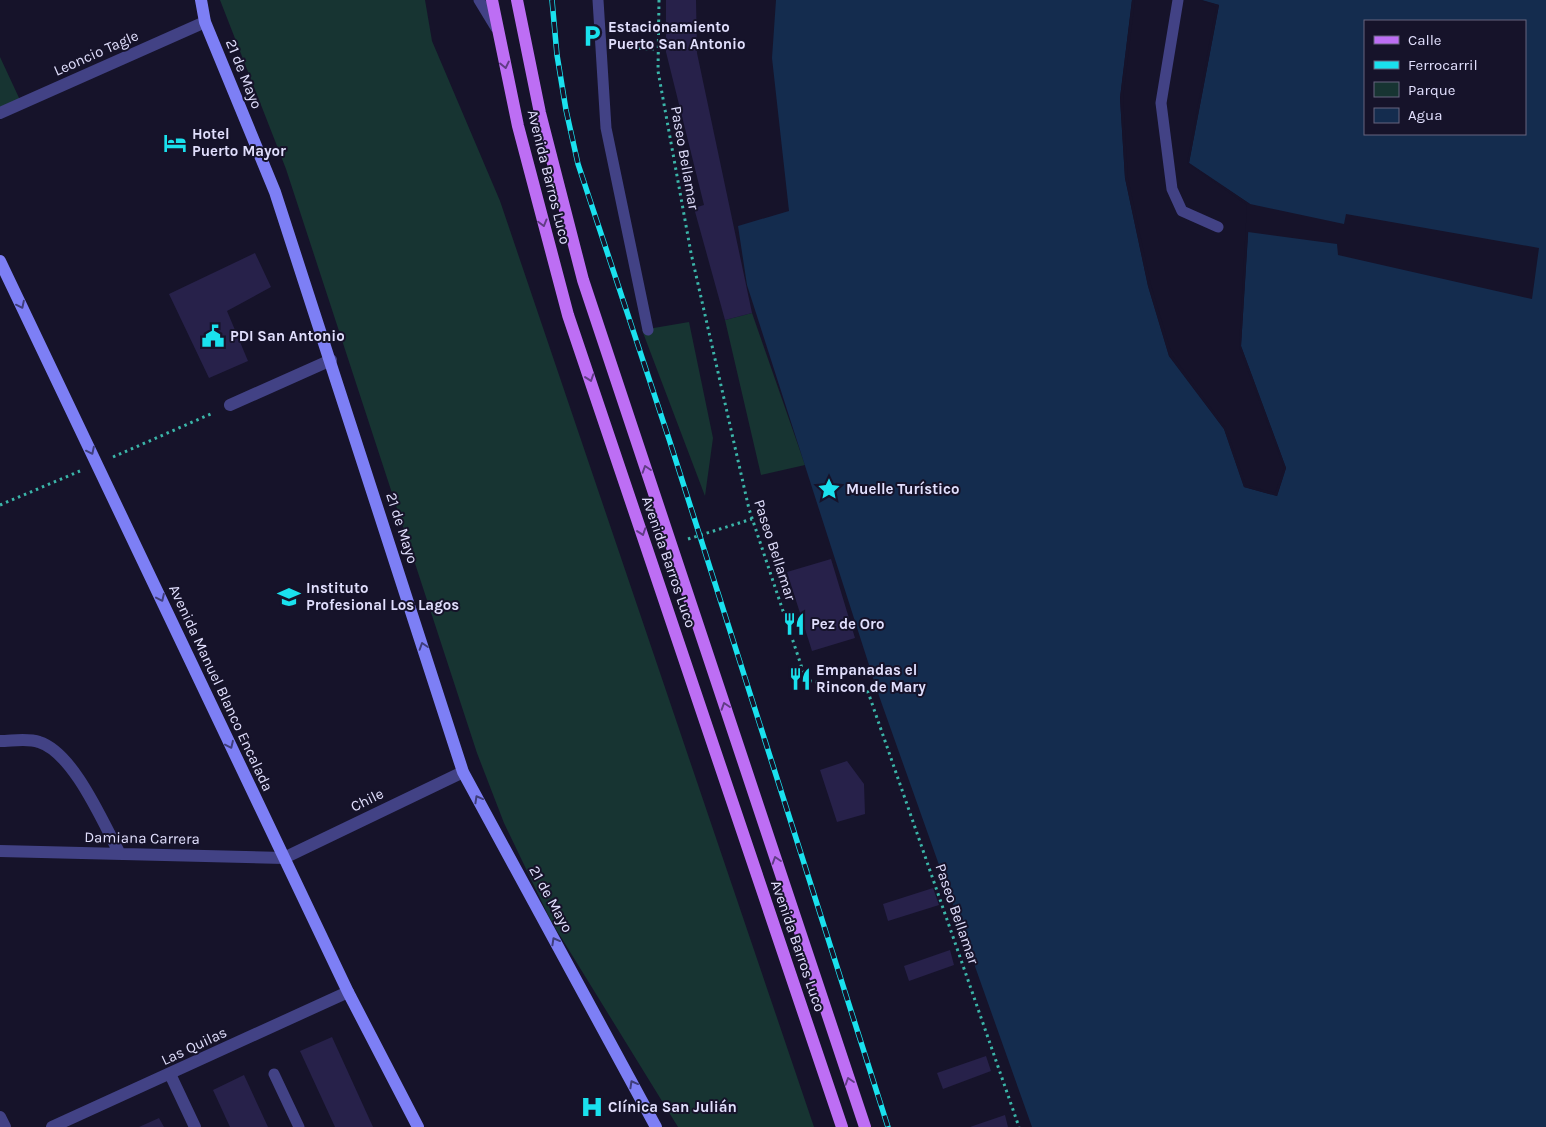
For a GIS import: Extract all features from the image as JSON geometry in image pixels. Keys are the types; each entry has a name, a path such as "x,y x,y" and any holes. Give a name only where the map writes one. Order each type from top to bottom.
{"main road":[{"name":"Avenida Barros Luco","path":"492,0 518,126 568,315 842,1127"},
{"name":"Avenida Barros Luco","path":"517,0 540,113 583,280 865,1127"}],"street":[{"name":"21 de Mayo","path":"200,0 205,22 275,192 463,772 656,1127"},
{"name":"Leoncio Tagle","path":"0,113 205,22"},
{"name":"Avenida Manuel Blanco Encalada","path":"0,261 348,992 418,1127"},
{"path":"230,405 331,360"},
{"path":"0,741 38,741 55,750 83,787 120,854"},
{"name":"Chile","path":"284,858 463,772"},
{"name":"Damiana Carrera","path":"0,851 284,858"},
{"name":"Las Quilas","path":"52,1127 348,992"},
{"path":"170,1074 195,1127"},
{"path":"0,1118 5,1127"}],"lane":[{"path":"479,0 498,31"},
{"path":"598,0 606,128 648,330"},
{"path":"1178,0 1160,103 1172,188 1182,211 1218,227"},
{"path":"274,1074 299,1127"}],"path":[{"name":"Paseo Bellamar","path":"659,0 658,71 691,253 752,519 806,680 868,692 1019,1127"},
{"path":"600,48 658,49"},
{"path":"671,545 699,534 752,519"}],"green space":[{"path":"220,0 425,0 432,41 500,201 814,1127 678,1127 551,921 504,823 477,753 286,169"},
{"path":"0,57 20,100 0,108"},
{"path":"752,313 805,465 761,475 725,320"},
{"path":"689,322 713,438 705,496 642,330"}],"water":[{"path":"776,0 1132,0 1120,98 1125,178 1148,286 1169,356 1224,429 1244,487 1277,496 1286,468 1241,346 1250,204 1189,163 1219,5 1202,0 1546,0 1546,1127 1032,1127 878,693 747,285 738,226 789,211 772,58"}],"pier":[{"path":"1132,0 1135,0 1123,98 1128,178 1151,285 1172,355 1226,428 1246,485 1275,493 1284,468 1239,347 1247,205 1187,163 1216,7 1200,0 1219,5 1189,163 1250,204 1344,224 1346,214 1539,248 1532,299 1338,255 1337,244 1248,232 1241,346 1286,468 1277,496 1244,487 1224,429 1169,356 1148,286 1125,178 1120,98"}],"building":[{"path":"666,0 696,0 697,53 752,313 725,320 694,208 704,205 666,52"},
{"name":"PDI San Antonio","path":"255,253 271,287 227,311 248,361 209,378 169,294"},
{"path":"831,559 855,638 812,651 787,572"},
{"path":"847,761 864,784 865,814 837,822 820,770"},
{"path":"933,888 939,905 888,921 883,904"},
{"path":"950,950 954,965 909,981 904,966"},
{"path":"332,1037 373,1127 335,1127 300,1051"},
{"path":"986,1056 991,1071 943,1089 937,1073"},
{"path":"244,1075 268,1127 230,1127 213,1090"},
{"path":"1005,1115 1008,1127 970,1127"},
{"path":"159,1118 164,1127 139,1127"}],"railway":[{"path":"552,0 557,55 566,110 578,164 669,439 888,1127"}],"place":[{"name":"Estacionamiento Puerto San Antonio","path":"592,36"},
{"name":"Hotel Puerto Mayor","path":"175,143"},
{"name":"PDI San Antonio","path":"213,336"},
{"name":"Muelle Turístico","path":"829,489"},
{"name":"Instituto Profesional Los Lagos","path":"289,597"},
{"name":"Pez de Oro","path":"794,624"},
{"name":"Empanadas el Rincon de Mary","path":"800,679"},
{"name":"Clínica San Julián","path":"592,1107"}]}
